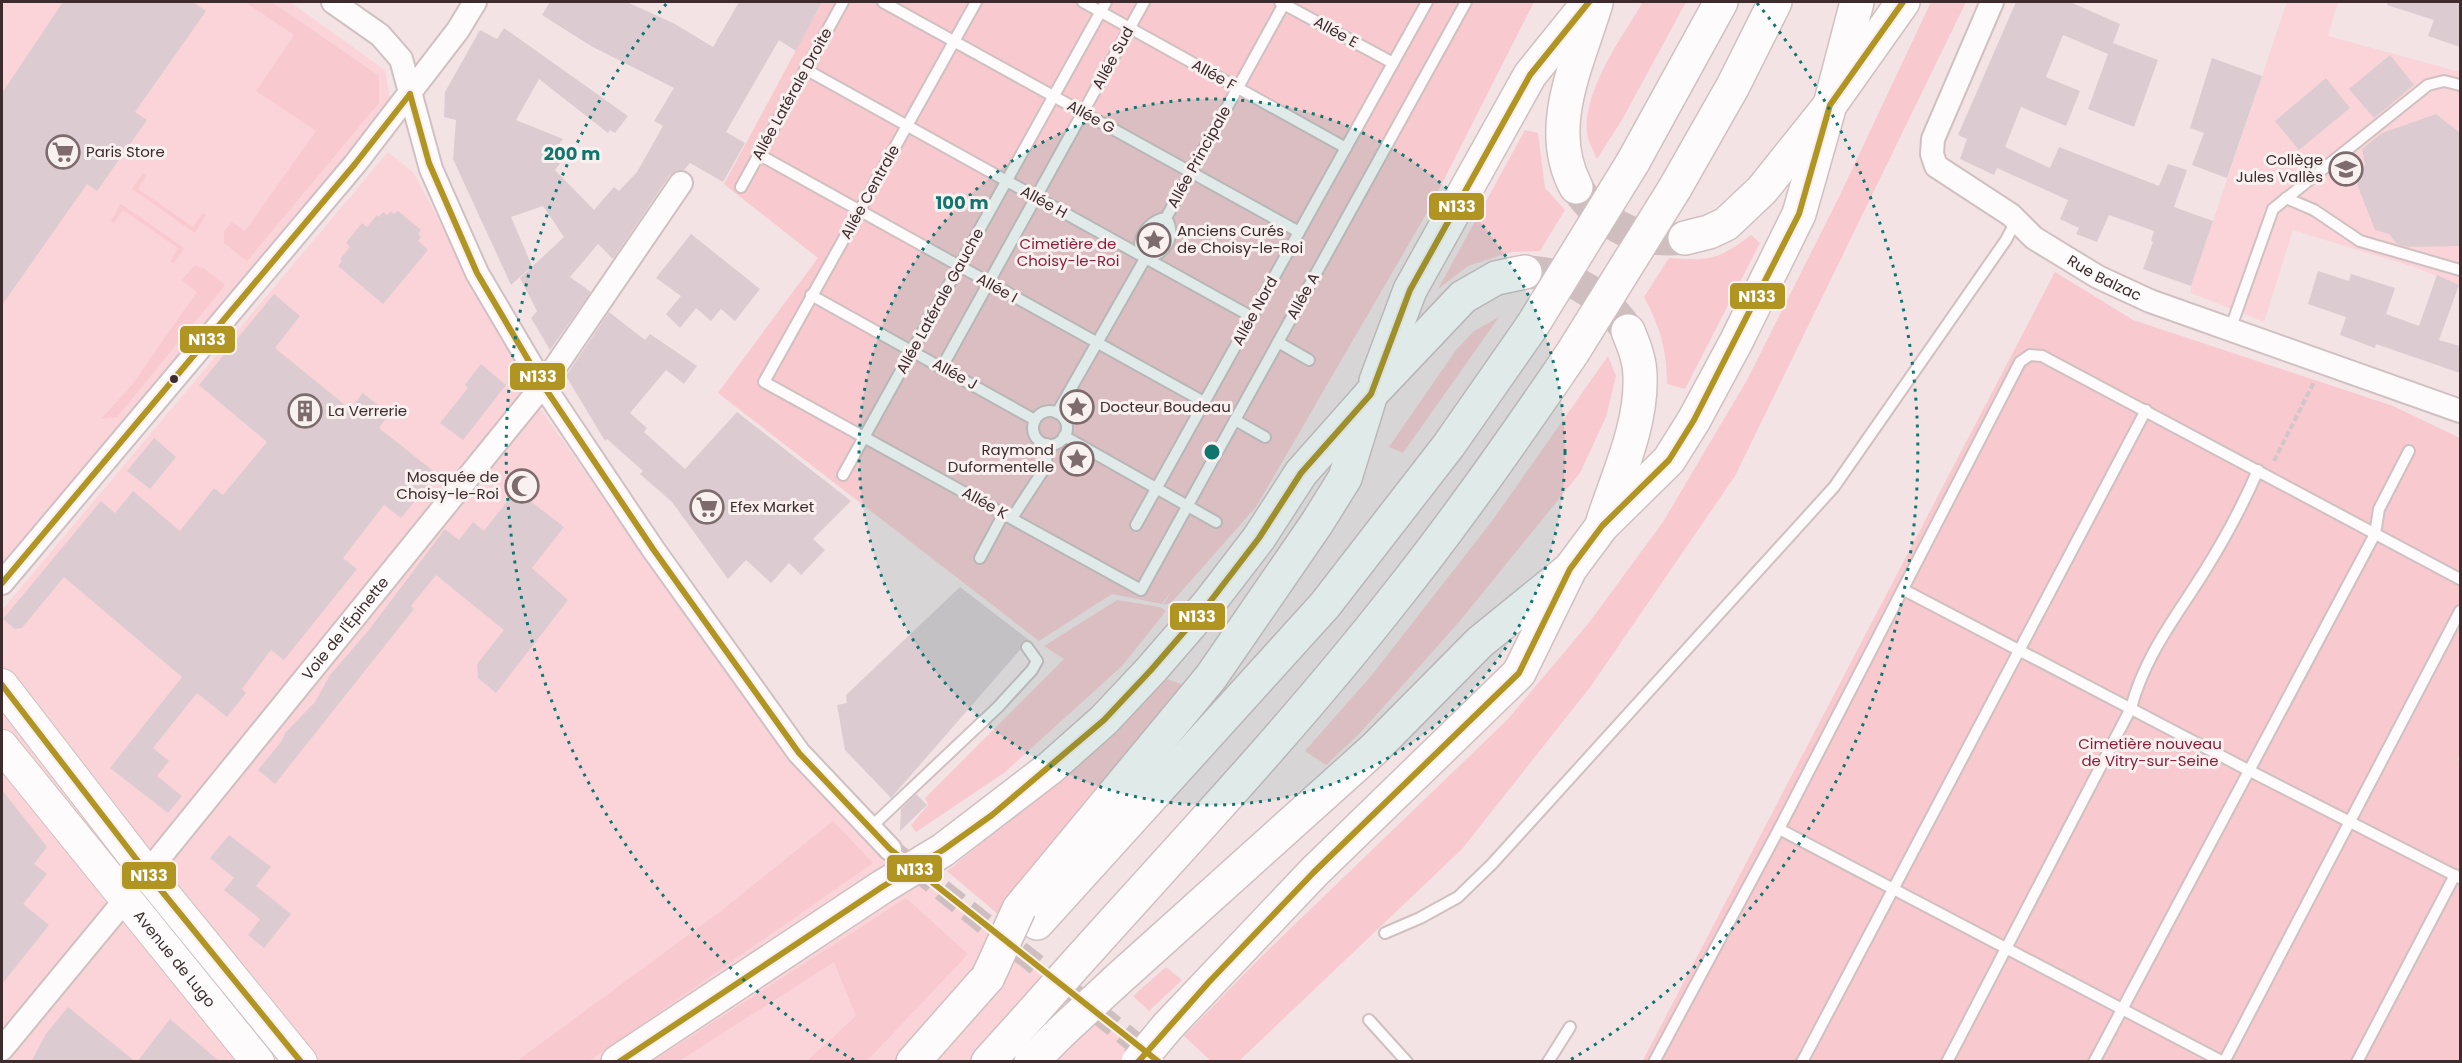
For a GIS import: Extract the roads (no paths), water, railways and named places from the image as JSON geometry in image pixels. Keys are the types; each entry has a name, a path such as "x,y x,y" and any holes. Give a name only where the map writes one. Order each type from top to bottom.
{"main road":[{"path":"913,1062 988,977 1028,916 1211,677 1317,523 1345,478 1371,394 1410,290 1530,75 1589,2"},
{"path":"1576,187 1564,156 1563,119 1566,99 1597,2"},
{"path":"1028,916 1325,605 1442,454 1532,326 1633,162 1721,2"},
{"path":"988,1062 1236,787 1395,599 1492,471 1573,351 1675,188 1733,86 1775,2"},
{"path":"1138,1062 1168,1026 1314,872 1519,673 1570,569 1602,526 1669,460 1736,342 1799,214 1857,2"},
{"path":"1685,238 1709,232 1742,212 1830,105 1903,2"},
{"path":"618,1062 882,887 943,850 1050,768 1104,720 1209,603 1259,538 1301,473 1371,394 1463,297 1496,278 1525,272"},
{"path":"1602,526 1635,421 1640,395 1641,375 1637,352 1628,331"},
{"path":"1031,1062 1114,982 1374,749 1480,642 1570,569"},
{"path":"2,685 147,873 302,1062"},
{"name":"Avenue de Lugo","path":"2,746 258,1062"}],"street":[{"path":"333,2 380,35 401,59 431,169 477,273 543,385 653,549 799,753 890,849"},
{"path":"2,583 355,164 458,30 475,2"},
{"name":"Rue Balzac","path":"1992,2 1933,139 1932,154 1936,166 2016,221 2034,238 2098,278 2150,301 2460,411"},
{"name":"Voie de l'Épinette","path":"147,873 543,385 681,183"},
{"path":"2,1049 125,900"}],"lane":[{"name":"Allée Latérale Droite","path":"741,187 843,2"},
{"name":"Allée G","path":"883,2 1299,232"},
{"name":"Allée Centrale","path":"764,382 976,2"},
{"name":"Allée F","path":"1083,2 1104,6 1130,28 1346,148"},
{"name":"Allée Sud","path":"942,367 1144,2"},
{"name":"Allée E","path":"1283,2 1393,63"},
{"name":"Allée Principale","path":"1146,258 1142,251 1141,239 1150,225 1166,218 1283,2"},
{"name":"Allée Nord","path":"1136,525 1427,2"},
{"name":"Allée A","path":"1141,590 1466,2"},
{"name":"Allée Latérale Gauche","path":"843,475 1104,6"},
{"name":"Allée H","path":"806,69 1252,317"},
{"path":"2230,330 2273,209 2428,85 2444,81 2460,85"},
{"name":"Allée I","path":"758,154 1204,402"},
{"path":"2286,198 2314,210 2360,241 2460,270"},
{"name":"Allée Principale","path":"1058,413 1146,258 1158,254 1167,243 1171,234 1166,218"},
{"path":"1385,933 1420,918 1458,897 1492,864 1834,487 2006,240 2016,221"},
{"name":"Allée J","path":"811,295 1035,420"},
{"path":"1278,342 1309,360"},
{"path":"1654,1062 1904,590 2020,362 2030,355 2042,356 2146,410 2460,579"},
{"name":"Allée K","path":"764,382 1141,590"},
{"path":"1802,1062 2146,410"},
{"path":"1047,411 1058,413 1065,421 1064,436 1057,443 1047,444 1035,435 1035,420 1047,411"},
{"path":"1235,420 1265,437"},
{"path":"1064,436 1216,522"},
{"path":"980,558 1008,515 1046,466 1047,444"},
{"path":"2094,1062 2374,534 2379,509 2409,451"},
{"path":"1947,1062 2131,708 2137,685 2172,617 2204,572 2262,473"},
{"path":"1904,590 2350,824 2458,877 2357,1062"},
{"path":"1779,829 2223,1062 2460,611"},
{"path":"870,828 998,707 1032,670 1037,661 1027,647"},
{"path":"1369,1020 1407,1062"},
{"path":"1548,1062 1570,1027"}],"tunnel":[{"path":"1576,187 1598,212 1623,229 1652,238 1685,238"},
{"path":"1525,272 1557,276 1584,288 1608,306 1628,331"},
{"path":"890,849 1157,1060"}],"place":[{"name":"Paris Store","path":"63,152"},
{"name":"Collège Jules Vallès","path":"2346,169"},
{"name":"Anciens Curés de Choisy-le-Roi","path":"1154,240"},
{"name":"Docteur Boudeau","path":"1077,407"},
{"name":"La Verrerie","path":"305,411"},
{"name":"Raymond Duformentelle","path":"1077,459"},
{"name":"Mosquée de Choisy-le-Roi","path":"522,486"},
{"name":"Efex Market","path":"707,507"}],"park label":[{"name":"Cimetière de Choisy-le-Roi","path":"1068,252"},
{"name":"Cimetière nouveau de Vitry-sur-Seine","path":"2150,752"}]}
